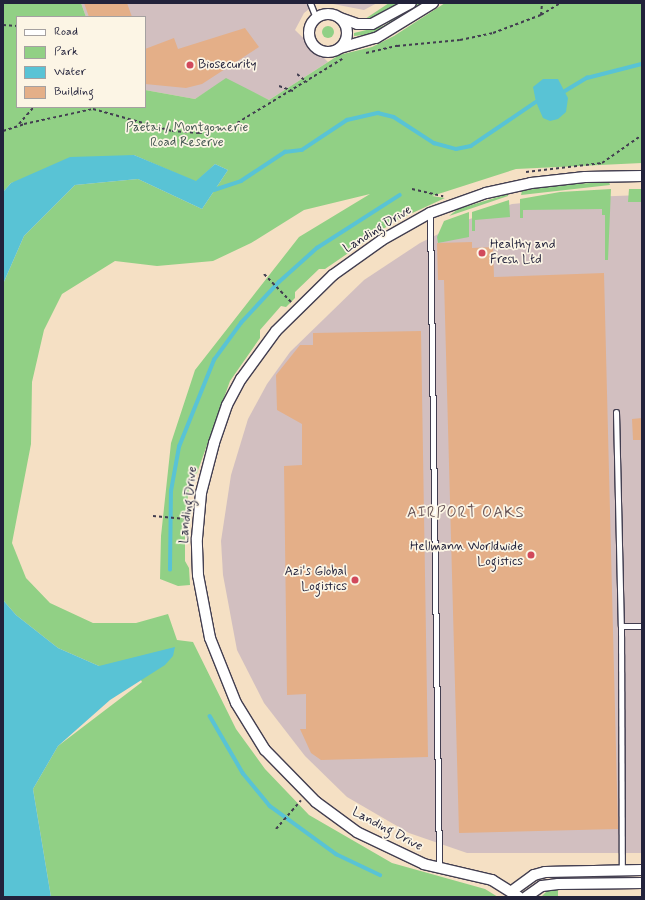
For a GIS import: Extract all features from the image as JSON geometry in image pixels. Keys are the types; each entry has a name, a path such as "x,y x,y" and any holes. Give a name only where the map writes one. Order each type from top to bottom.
{"street":[{"path":"410,3 372,24 357,24 328,14 316,18 308,33 312,44 326,52 376,38 433,3"},
{"path":"340,18 347,33 340,48"},
{"name":"Landing Drive","path":"515,894 492,880 439,868 412,859 357,832 316,802 265,750 236,703 210,638 199,582 197,538 201,493 208,462 227,405 241,379 276,331 333,275 382,240 430,213 486,193 531,183 585,177 642,176"},
{"path":"515,894 534,875 545,872 642,870"},
{"path":"526,897 542,886 558,884 642,883"}],"lane":[{"path":"310,3 316,18"},
{"path":"430,213 439,868"},
{"path":"616,412 621,626 622,870"},
{"path":"621,626 642,626"}],"path":[{"path":"541,15 542,3"},
{"path":"359,55 397,46 460,40 493,33 541,15 560,3"},
{"path":"3,25 16,26"},
{"path":"90,108 172,131 199,133 227,129 293,91 325,68 344,58"},
{"path":"297,74 307,82"},
{"path":"279,86 293,91"},
{"path":"18,126 33,108"},
{"path":"3,131 18,126 93,110"},
{"path":"602,163 642,135"},
{"path":"264,274 285,296"},
{"path":"153,516 183,518"},
{"path":"276,829 295,806"}],"shaded area":[{"path":"81,3 317,3 304,13 295,30 328,62 269,100 226,79 195,99 146,90 146,16 86,16"},
{"path":"328,3 377,3 364,10"},
{"path":"642,195 642,853 467,853 409,833 347,797 305,756 264,703 237,650 223,575 221,541 231,475 248,419 267,384 290,352 364,280 420,243 467,220 512,204 589,197"}],"green space":[{"name":"Paetai / Montgomerie Road Reserve","path":"3,3 81,3 86,16 16,16 16,108 146,108 146,90 195,99 226,78 269,100 339,55 372,47 394,36 445,3 642,3 642,163 516,169 432,196 445,198 395,221 325,269 319,269 295,292 295,298 286,307 281,306 260,330 260,338 230,381 197,473 191,477 186,509 191,512 189,524 185,527 185,561 189,568 190,585 178,586 160,579 161,536 171,443 195,370 299,237 370,194 304,210 251,243 213,261 157,266 115,261 62,294 44,330 32,382 31,444 12,543 26,578 50,603 93,623 136,623 168,614 177,640 193,642 236,729 265,769 309,815 392,863 485,889 498,897 51,897 33,789 58,746 142,682 139,676 99,666 58,648 16,615 3,600 3,284 24,236 75,185 138,179 202,209 228,170 215,164 196,182 134,155 11,183 3,192"},
{"path":"389,3 404,3 383,15 365,19"},
{"path":"419,3 427,3 374,34 354,36 354,33 383,26"},
{"path":"326,26 330,26 334,32 330,38 326,38 322,34 322,30"},
{"path":"609,182 610,185 521,195 522,191 556,185"},
{"path":"611,189 608,260 605,260 605,215 602,215 602,209 523,210 523,218 520,218 520,199 560,192"},
{"path":"629,189 642,189 642,202 628,202"},
{"path":"508,194 508,196 449,216 458,209"},
{"path":"509,200 510,217 475,220 475,231 472,231 472,212"},
{"path":"469,212 469,237 438,243 437,237 444,221"},
{"path":"558,889 558,896 541,897 547,891"}],"water":[{"path":"543,79 558,79 568,98 566,112 558,119 550,121 543,118 536,102 533,87"},
{"path":"134,155 196,181 215,164 228,170 202,209 138,179 75,185 24,236 3,284 3,192 11,183 70,157"},
{"path":"3,600 16,615 58,648 99,666 175,647 173,656 165,665 110,700 58,746 33,789 51,897 3,897"}],"building":[{"path":"84,3 127,3 132,16 89,16"},
{"name":"Biosecurity","path":"245,28 259,47 202,84 186,88 146,84 146,49 174,38 178,49"},
{"name":"Hellmann Worldwide Logistics","path":"472,242 472,248 493,247 494,277 604,273 618,829 459,833 444,280 438,280 437,243"},
{"name":"Azi's Global Logistics","path":"421,331 428,757 321,760 311,753 300,729 306,729 306,694 287,695 284,466 302,465 302,424 277,410 276,375 300,345 313,345 313,333"},
{"path":"642,418 642,440 633,440 632,419"}],"waterway":[{"path":"565,91 587,78 642,64"},
{"path":"214,190 241,181 285,152 302,150 347,120 378,113 394,117 434,143 456,149 471,146 536,102"},
{"path":"170,570 171,491 179,447 214,360 241,323 279,282 317,248 400,195"},
{"path":"210,716 243,773 270,806 336,854 380,875"}],"place":[{"name":"Biosecurity","path":"190,65"},
{"name":"Healthy and Fresh Ltd","path":"482,253"},
{"name":"Hellmann Worldwide Logistics","path":"531,555"},
{"name":"Azi's Global Logistics","path":"355,580"}],"district":[{"name":"AIRPORT OAKS","path":"466,514"}]}
